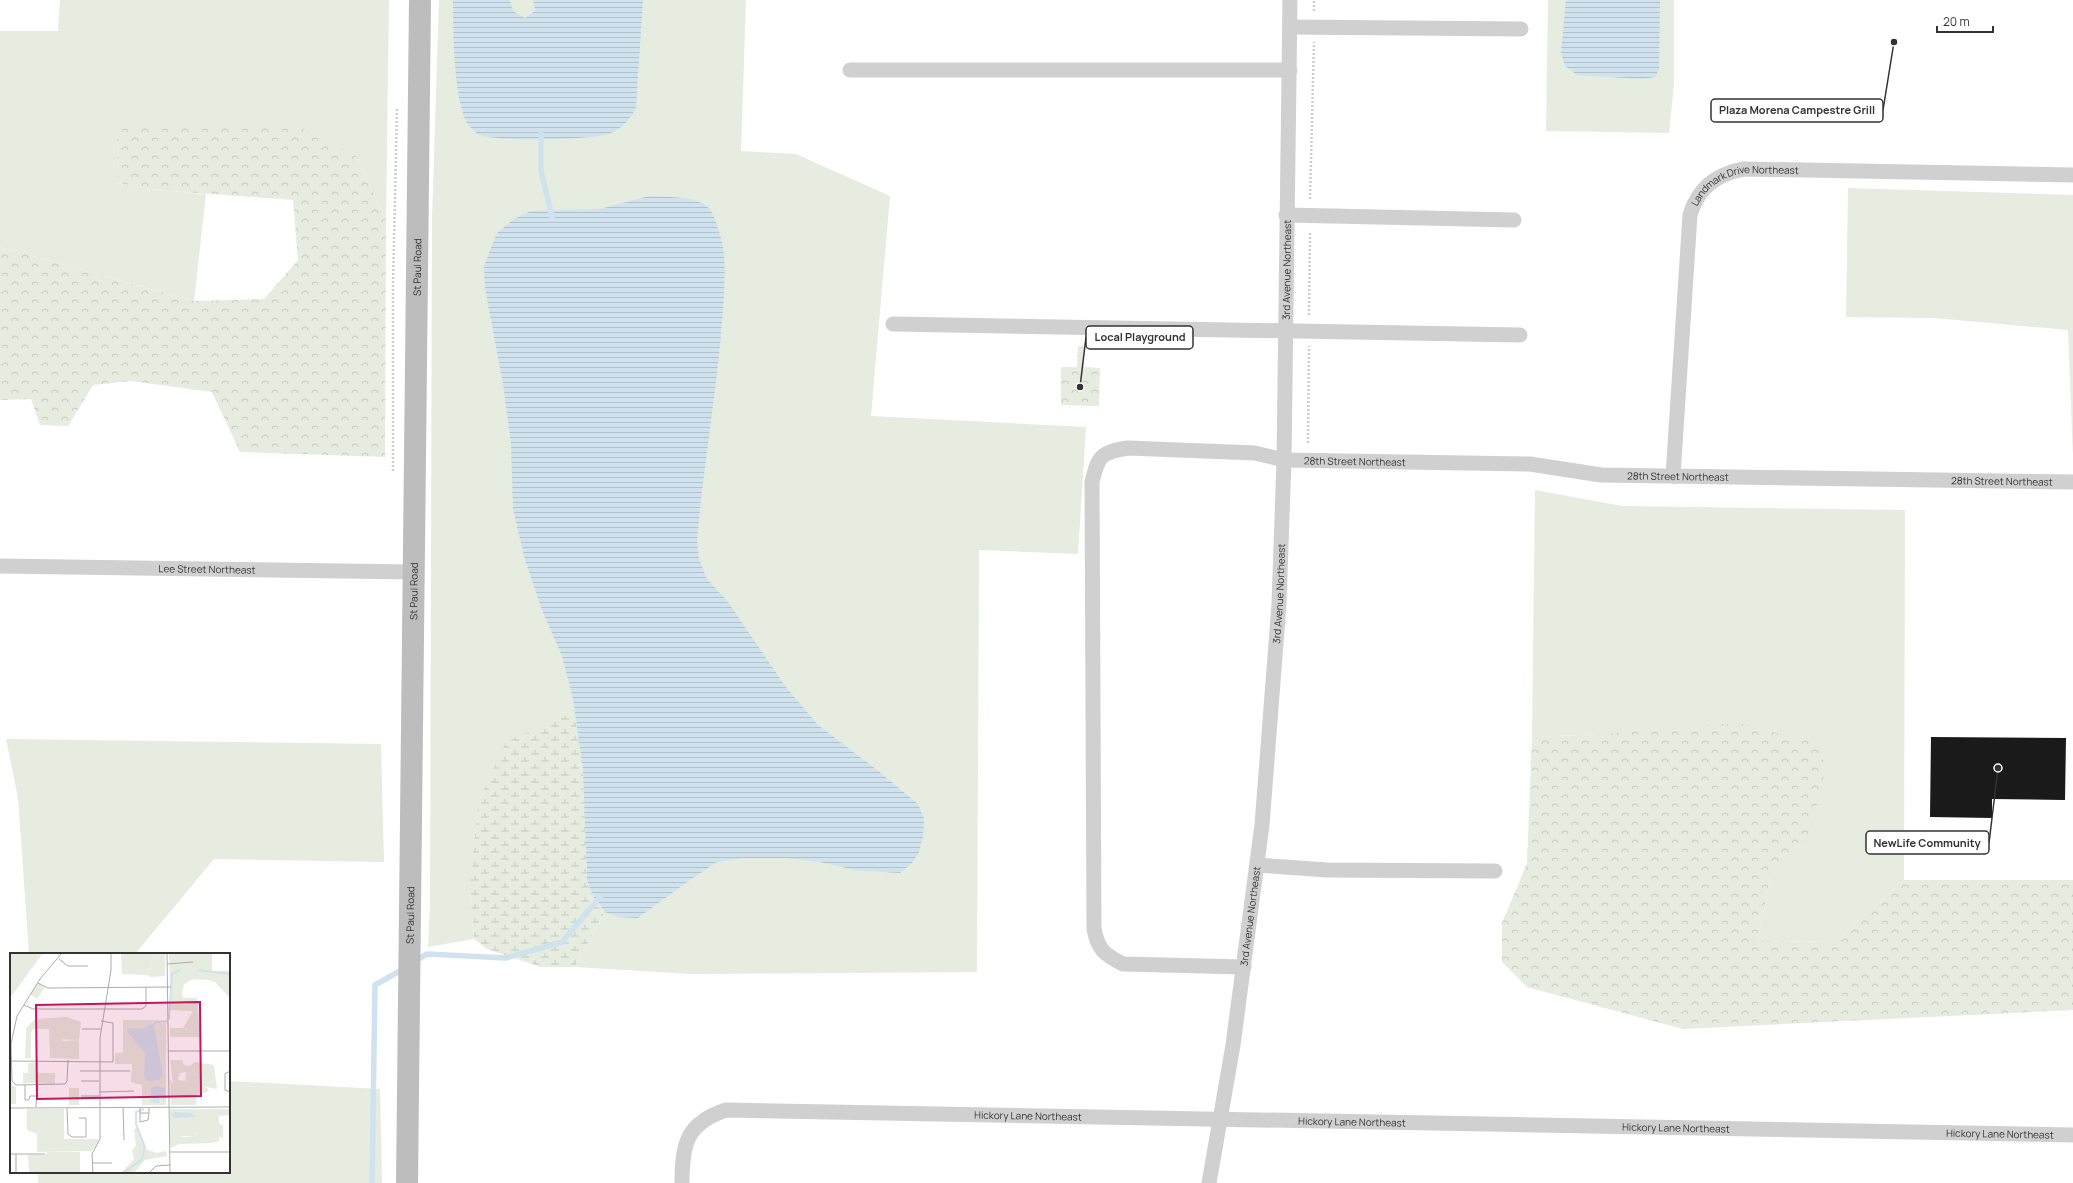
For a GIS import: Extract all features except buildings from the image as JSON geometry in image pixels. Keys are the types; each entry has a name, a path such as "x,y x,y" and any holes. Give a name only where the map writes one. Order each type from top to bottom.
{"street":[{"name":"St Paul Road","path":"407,1183 420,0"},
{"name":"3rd Avenue Northeast","path":"1209,1183 1221,1118 1244,967 1257,864 1268,759 1279,612 1284,460 1290,0"},
{"path":"1290,27 1521,29"},
{"path":"850,70 1290,70"},
{"name":"Landmark Drive Northeast","path":"1673,476 1690,215 1697,197 1711,181 1723,174 1744,169 2073,175"},
{"path":"1286,215 1514,220"},
{"path":"893,324 1520,335"},
{"name":"28th Street Northeast","path":"1244,967 1123,964 1108,957 1097,944 1094,929 1092,482 1098,459 1110,451 1128,448 1255,453 1284,460 1530,464 1601,475 2073,482"},
{"name":"Lee Street Northeast","path":"0,566 414,572"},
{"path":"1257,864 1327,870 1495,871"},
{"name":"Hickory Lane Northeast","path":"682,1183 684,1146 690,1134 698,1123 711,1115 726,1110 2073,1134"}],"green space":[{"path":"60,0 389,0 386,220 357,157 117,127 118,183 156,190 206,194 194,301 0,247 0,31 58,31"},
{"path":"439,0 746,0 741,151 796,154 890,196 871,416 1086,427 1078,554 979,550 977,972 691,974 575,967 605,912 594,898 584,836 470,892 474,939 428,947 430,906 432,219"},
{"path":"1548,0 1674,0 1674,85 1669,133 1546,131"},
{"path":"291,123 357,157 386,220 385,457 240,452 212,392 131,381 93,385 68,426 40,425 31,399 0,400 0,247 194,301 264,299 298,260 293,200 156,190 118,183 117,127"},
{"path":"1848,188 2073,195 2073,456 2068,330 1934,318 1846,317"},
{"path":"1078,346 1084,347 1084,367 1100,368 1099,406 1061,405 1061,367 1077,367"},
{"path":"1535,490 1622,506 1905,510 1904,880 1835,942 1758,941 1770,879 1807,845 1602,734 1532,737"},
{"path":"565,716 576,723 583,769 587,881 594,898 605,912 575,967 541,967 487,949 474,939 470,892 478,802 506,742"},
{"path":"1738,723 1820,744 1825,771 1807,845 1770,879 1758,941 1835,942 1904,880 2073,880 2073,1010 1683,1029 1527,987 1502,962 1502,923 1527,863 1532,737 1602,734"},
{"path":"6,739 381,744 384,862 214,859 136,953 29,953 18,798"},
{"path":"230,1081 380,1089 382,1183 38,1183 38,1173 230,1173"}],"water":[{"path":"453,0 510,0 513,11 525,18 535,11 533,0 643,0 636,108 626,123 611,133 602,135 567,139 506,139 477,133 472,129 465,118 457,86"},
{"path":"1566,0 1660,0 1659,69 1655,77 1642,79 1577,75 1565,66 1561,53"},
{"path":"649,196 688,199 703,203 711,210 721,237 724,251 725,265 721,334 697,540 699,559 707,579 728,602 785,686 818,725 877,770 918,804 924,819 923,836 919,852 912,863 900,873 855,870 820,862 784,858 745,858 717,862 638,918 618,917 605,912 594,898 587,881 583,769 573,699 562,656 542,610 525,560 513,509 511,444 503,384 485,288 484,266 497,233 514,219 531,211 600,209"}],"waterway":[{"path":"541,133 541,171 552,217"},
{"path":"415,961 427,954 506,958 562,942 601,896"},
{"path":"372,1183 375,985 405,968"}],"place":[{"name":"Plaza Morena Campestre Grill","path":"1894,42"},
{"name":"Local Playground","path":"1080,387"},
{"name":"NewLife Community","path":"1998,768"}]}
